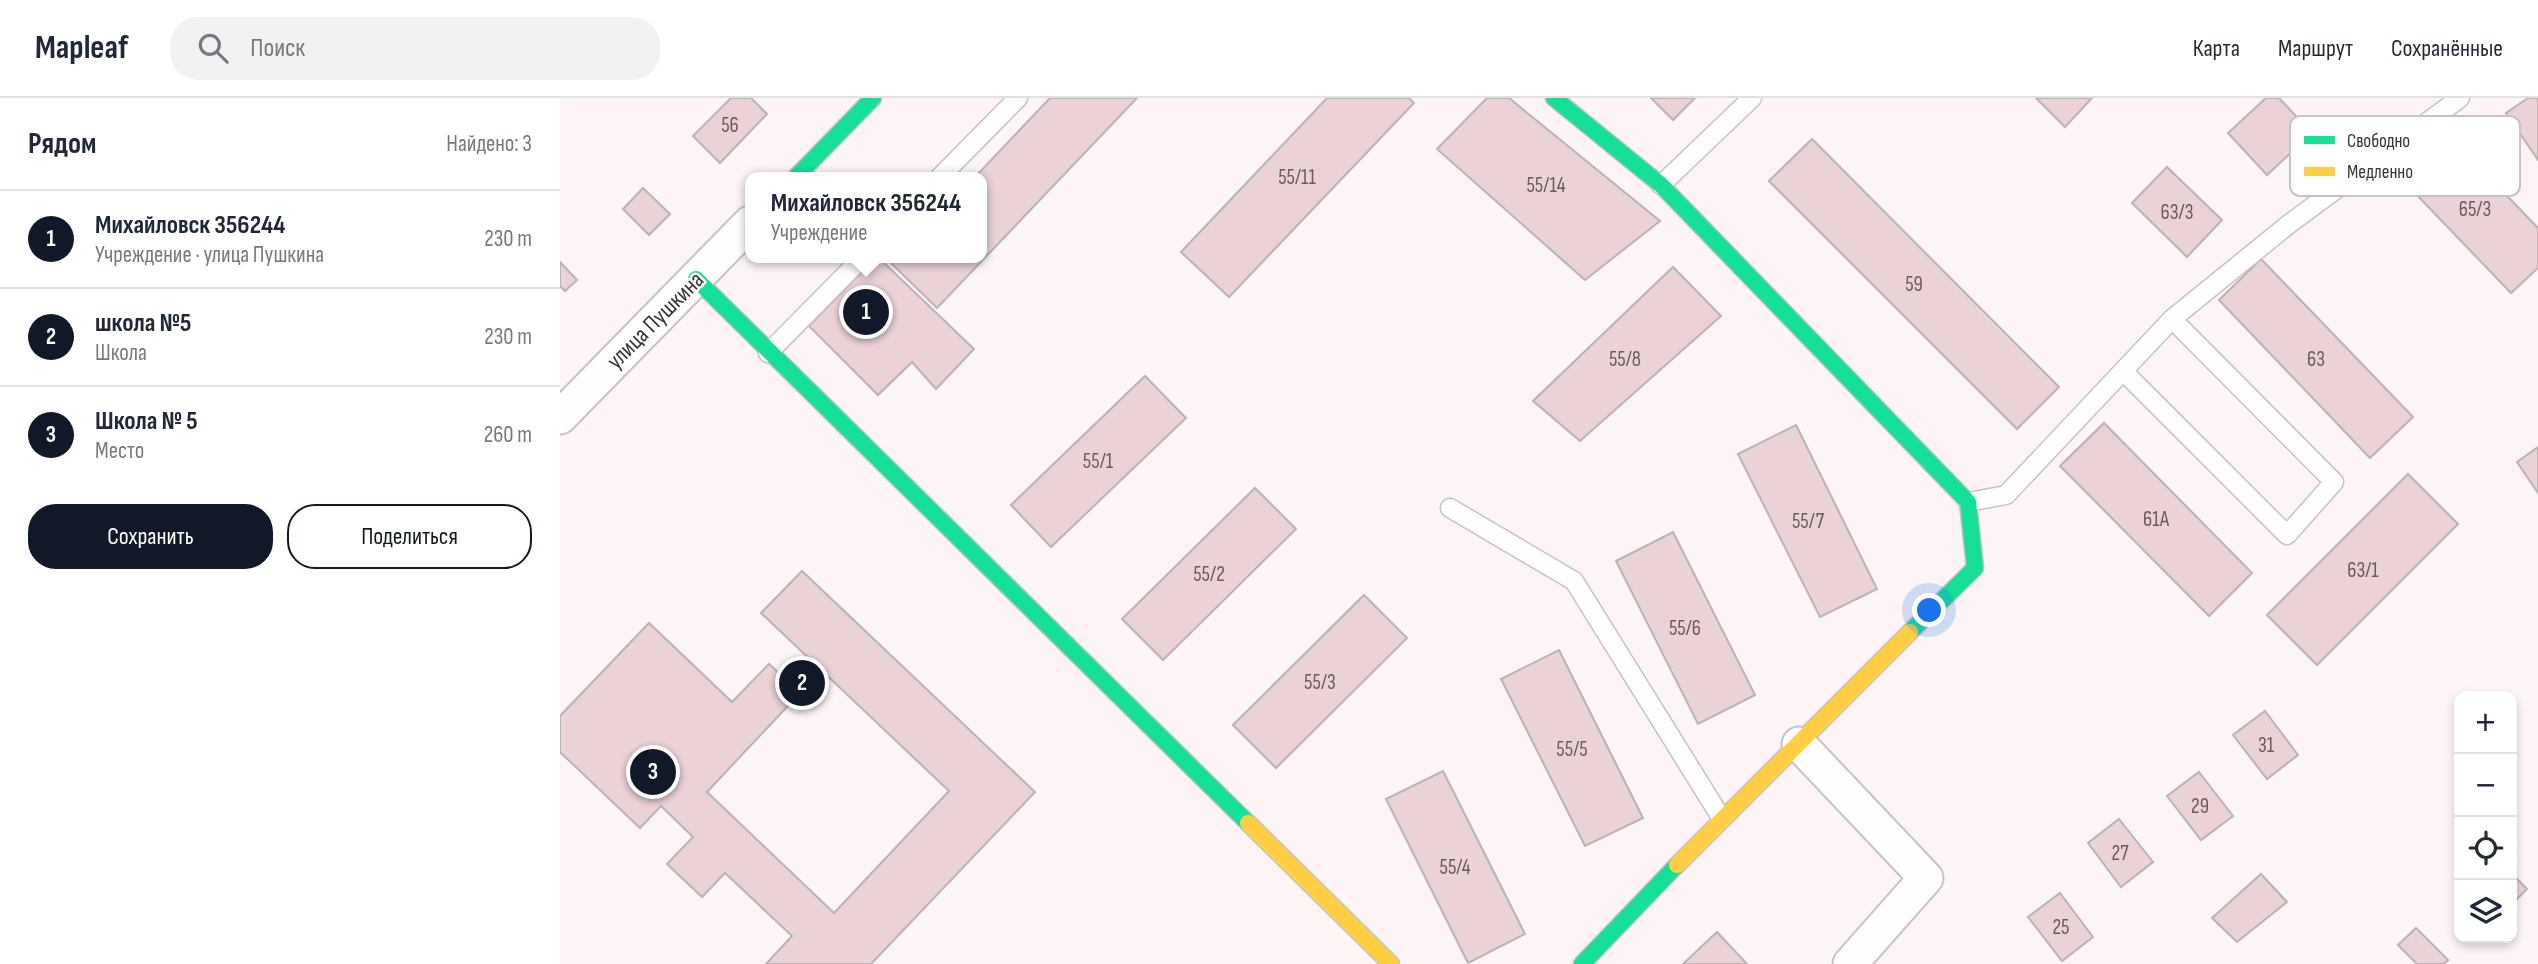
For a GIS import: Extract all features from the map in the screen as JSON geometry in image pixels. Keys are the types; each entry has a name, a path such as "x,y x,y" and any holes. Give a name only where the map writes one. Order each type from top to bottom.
{"street":[{"path":"801,172 873,98"},
{"path":"1554,98 1661,186 1968,502 1975,568 1722,819 1582,964"},
{"name":"улица Пушкина","path":"560,417 745,229"},
{"path":"695,279 768,354 1391,964"},
{"path":"1799,744 1926,878 1850,964"}],"lane":[{"path":"945,172 1018,98"},
{"path":"1661,186 1752,98"},
{"path":"2436,116 2460,98"},
{"path":"1968,502 2006,495 2172,319 2327,196"},
{"path":"768,354 857,263"},
{"path":"2123,371 2287,535 2334,482 2172,319"},
{"path":"1450,508 1574,581 1722,819"}],"building":[{"path":"731,98 751,98 767,114 720,163 693,136"},
{"path":"1050,98 1137,98 987,256 987,172 980,172"},
{"path":"1327,98 1409,98 1414,103 1229,297 1181,252"},
{"path":"1487,98 1509,98 1660,221 1585,280 1437,149"},
{"path":"1651,98 1695,98 1673,120"},
{"path":"2036,98 2092,98 2065,127"},
{"path":"2266,98 2279,98 2296,116 2290,116 2290,154 2267,175 2228,133"},
{"path":"2528,98 2538,98 2538,160 2520,134 2520,116 2508,116 2506,113"},
{"path":"1812,139 2059,387 2017,429 1769,181"},
{"path":"2167,167 2222,220 2187,257 2132,203"},
{"path":"643,188 670,214 649,235 623,209"},
{"path":"2418,196 2507,196 2538,228 2538,268 2511,293"},
{"path":"2261,259 2413,417 2370,458 2219,300"},
{"path":"560,262 577,280 565,291 560,286"},
{"path":"870,263 884,263 974,349 936,389 912,362 878,395 809,326"},
{"path":"893,263 980,263 937,308"},
{"path":"1673,267 1721,316 1580,441 1533,401"},
{"path":"1145,376 1186,418 1051,547 1011,505"},
{"path":"2104,423 2252,573 2209,616 2060,466"},
{"path":"1796,425 1877,589 1820,617 1738,454"},
{"path":"2538,447 2538,493 2517,462"},
{"path":"2408,474 2458,524 2317,665 2267,615"},
{"path":"1255,488 1296,529 1163,660 1122,619"},
{"path":"1673,532 1755,695 1698,724 1616,561"},
{"path":"802,571 1035,792 871,964 766,964 792,936 725,873 702,897 667,864 693,837 661,806 640,828 560,752 560,716 649,623 732,702 769,664 800,693 707,792 834,913 949,791 761,613"},
{"path":"1364,595 1407,638 1276,768 1233,725"},
{"path":"1559,650 1643,818 1585,846 1501,679"},
{"path":"2265,711 2298,755 2267,779 2233,735"},
{"path":"1443,771 1525,934 1468,963 1386,799"},
{"path":"2199,772 2233,816 2201,840 2167,796"},
{"path":"2119,819 2153,862 2121,887 2088,843"},
{"path":"2261,874 2287,902 2237,942 2212,918"},
{"path":"2517,879 2527,889 2517,899"},
{"path":"2060,893 2093,937 2062,961 2028,917"},
{"path":"2416,928 2448,960 2444,964 2417,964 2398,945"},
{"path":"1717,932 1747,964 1683,964"}],"traffic: fast":[{"path":"801,172 873,98"},
{"path":"1554,98 1661,185 1968,502 1975,568 1910,632"},
{"path":"696,279 1248,823"},
{"path":"1582,964 1677,865"}],"traffic: slow":[{"path":"1677,865 1910,632"},
{"path":"1248,823 1391,964"}],"place":[{"name":"Михайловск 356244","path":"866,312"},
{"name":"школа №5","path":"802,683"},
{"name":"Школа № 5","path":"653,772"}]}
